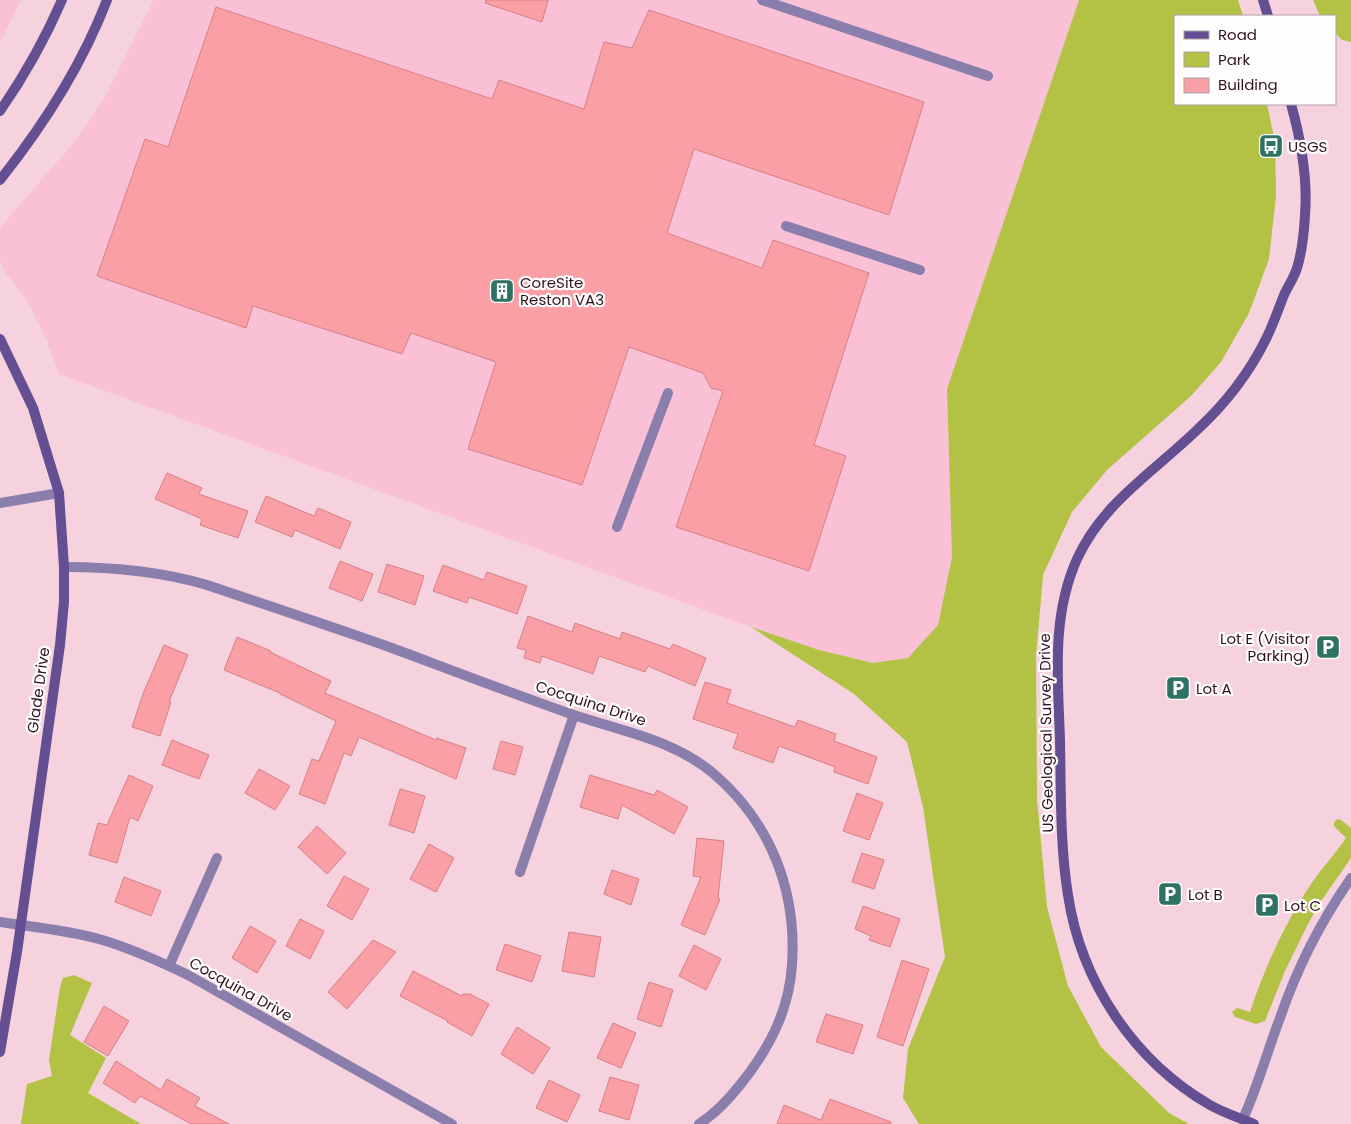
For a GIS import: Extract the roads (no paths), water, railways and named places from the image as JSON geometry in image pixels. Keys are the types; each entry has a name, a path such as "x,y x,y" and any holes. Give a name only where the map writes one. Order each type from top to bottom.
{"street":[{"path":"0,111 30,66 62,0"},
{"path":"0,180 29,143 50,111 85,50 107,0"},
{"path":"762,0 988,76"},
{"path":"1263,0 1268,15"},
{"name":"US Geological Survey Drive","path":"1254,1124 1213,1106 1198,1097 1151,1059 1133,1040 1113,1013 1101,993 1083,953 1072,917 1065,874 1057,644 1061,611 1069,581 1079,554 1094,529 1117,501 1198,430 1229,396 1254,361 1265,341 1296,271 1306,214 1305,172 1300,134 1291,105"},
{"path":"786,226 920,270"},
{"name":"Glade Drive","path":"0,339 33,408 59,493 64,567 64,602 60,645 21,925 0,1052"},
{"path":"618,527 668,393"},
{"path":"0,503 59,493"},
{"name":"Cocquina Drive","path":"64,567 126,569 179,577 198,582 390,648 574,715 671,746 697,760 715,775 733,792 751,814 765,836 782,874 792,920 793,944 792,968 785,1006 778,1028 756,1064 720,1108 705,1122"},
{"path":"520,872 574,715"},
{"path":"169,966 216,858"},
{"path":"1243,1119 1254,1096 1293,983 1324,921 1351,878"},
{"name":"Cocquina Drive","path":"0,922 98,939 127,948 169,966 452,1124"}],"place":[{"name":"USGS","path":"1271,146"},
{"name":"CoreSite Reston VA3","path":"502,291"},
{"name":"Lot E (Visitor Parking)","path":"1328,647"},
{"name":"Lot A","path":"1178,688"},
{"name":"Lot B","path":"1170,894"},
{"name":"Lot C","path":"1267,905"}]}
